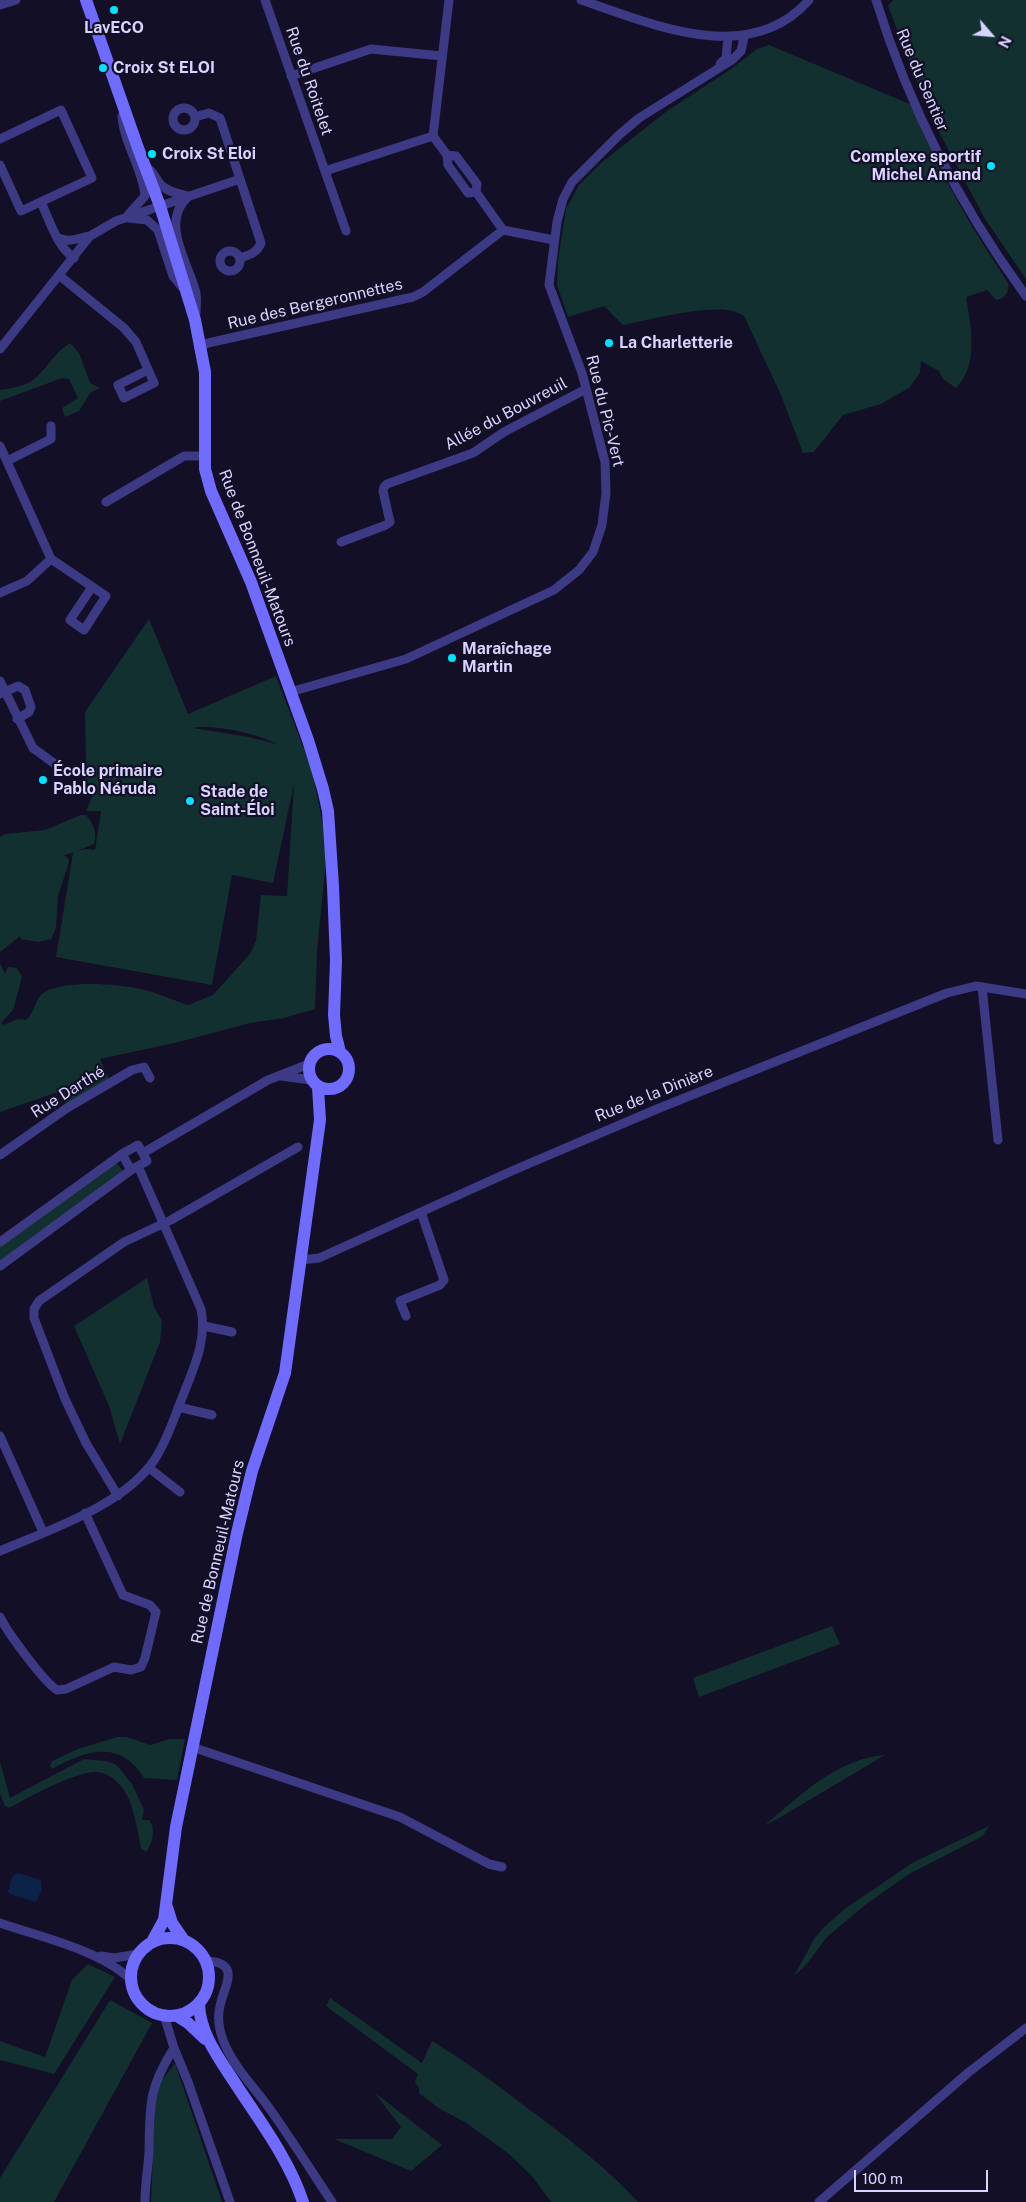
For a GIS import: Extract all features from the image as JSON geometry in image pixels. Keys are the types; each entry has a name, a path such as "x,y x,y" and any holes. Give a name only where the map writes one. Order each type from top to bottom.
{"main road":[{"name":"Rue de Bonneuil-Matours","path":"88,1 120,97 160,206 195,320 205,372 205,469 214,502 250,582 323,789 328,812 336,961 334,1015 340,1052"},
{"name":"Rue de Bonneuil-Matours","path":"324,1050 334,1015"},
{"path":"332,1049 340,1052 348,1062 349,1071 344,1083 328,1090 314,1083 308,1072 309,1064 315,1054 332,1049"},
{"name":"Rue de Bonneuil-Matours","path":"153,1940 164,1920 172,1847 248,1487 285,1373 320,1120 314,1083"},
{"name":"Rue de Bonneuil-Matours","path":"320,1120 336,1088"},
{"name":"Rue de Bonneuil-Matours","path":"167,1905 172,1923 183,1939"},
{"path":"170,2015 191,2011 206,1994 209,1983 206,1962 200,1952 183,1939 173,1937 153,1940 138,1954 131,1980 134,1992 141,2004 152,2011 170,2015 188,2023 212,2047"},
{"path":"199,2004 200,2017 212,2047 281,2155 303,2202"}],"street":[{"path":"0,5 16,0"},
{"name":"Rue du Roitelet","path":"265,0 346,231"},
{"path":"449,0 433,136 447,155 448,165 468,193 476,192 503,230 554,240"},
{"path":"581,0 673,30 728,37 744,37 764,31 792,16 810,0"},
{"name":"Rue du Sentier","path":"876,0 904,81 942,161 980,230 1026,296"},
{"name":"Rue du Pic-Vert","path":"710,73 726,58 728,37"},
{"name":"Rue du Pic-Vert","path":"290,692 406,659 554,590 579,570 589,558 598,540 604,516 606,492 605,462 578,358 550,289 549,274 563,199 572,182 639,118 737,56 742,48 744,37"},
{"path":"291,76 371,48 442,56"},
{"path":"120,97 122,120 144,186 145,196 126,217"},
{"path":"0,139 61,110 92,178 22,211 0,165"},
{"path":"195,117 209,113 220,118 261,243 259,249 254,253 240,258"},
{"path":"325,171 433,136"},
{"path":"145,166 154,172 164,188 176,194 188,196"},
{"path":"57,238 73,241 90,236 126,217 240,179"},
{"path":"188,196 179,206 175,217 176,234 197,296 195,320"},
{"path":"41,202 57,238 74,258"},
{"path":"126,217 147,220 158,230 173,276 187,293"},
{"name":"Rue des Bergeronnettes","path":"201,346 413,297 423,292 503,230"},
{"path":"0,350 90,236"},
{"path":"60,276 124,328 136,342 148,370"},
{"name":"Allée du Bouvreuil","path":"341,542 390,522 383,491 387,484 473,453 504,432 586,389"},
{"path":"6,461 51,439 51,426"},
{"path":"0,446 50,560 92,587 106,596 84,630 70,620 92,587"},
{"path":"106,502 179,458 204,456"},
{"path":"0,593 27,581 50,560"},
{"path":"0,681 2,693 32,748 55,764"},
{"path":"2,693 18,686 25,690 31,704 30,709 17,719"},
{"path":"982,987 998,1140"},
{"name":"Rue de la Dinière","path":"302,1260 319,1258 666,1105 947,993 982,987 1026,994"},
{"path":"142,1153 278,1076 309,1064"},
{"name":"Rue Darthé","path":"0,1155 67,1108 132,1070 144,1067 150,1078"},
{"path":"278,1076 314,1083"},
{"path":"0,1242 122,1154 138,1145 147,1161 0,1266"},
{"path":"118,1496 86,1443 65,1399 38,1326 34,1309 39,1301 127,1240 164,1223 298,1147"},
{"path":"0,1551 118,1496 149,1468 161,1448 198,1354 204,1326 197,1297 164,1223 135,1168 122,1154"},
{"path":"406,1316 400,1301 440,1285 444,1280 421,1212"},
{"path":"204,1326 232,1332"},
{"path":"178,1407 212,1415"},
{"path":"0,1436 43,1532"},
{"path":"149,1468 180,1492"},
{"path":"0,1617 26,1654 57,1690 66,1689 114,1666 131,1670 141,1667 156,1612 150,1605 123,1595 85,1513"},
{"path":"192,1747 400,1817 430,1831 489,1864 502,1867"},
{"path":"0,1923 95,1956 115,1966 131,1980"},
{"path":"95,1956 114,1958 138,1954"},
{"path":"206,1962 225,1966 229,1972 229,1980 220,2005 218,2020 225,2045 248,2082 271,2111 332,2202"},
{"path":"170,2015 174,2048 188,2082 230,2202"},
{"path":"819,2202 969,2072 1026,2028"},
{"path":"145,2202 150,2105 155,2083 174,2048"}],"green space":[{"name":"Complexe sportif Michel Amand","path":"893,0 1026,0 1026,279 985,219 929,113 888,6"},
{"path":"769,45 912,105 946,180 971,225 1008,283 1006,294 996,300 987,290 966,297 972,345 971,357 963,379 956,388 943,379 939,371 921,361 920,373 909,388 881,404 843,415 814,452 803,453 781,395 744,316 734,311 704,310 668,315 623,325 604,306 568,317 557,285 558,260 566,209 579,185 601,163 667,111 731,69 757,49"},
{"path":"70,343 79,353 90,383 100,388 91,392 79,411 65,417 62,408 78,398 69,379 62,378 0,401 0,390 23,385 36,378 58,352"},
{"path":"149,619 188,714 276,676 312,770 323,825 326,860 317,951 315,1009 284,1018 250,1023 179,1042 100,1059 109,1079 66,1104 61,1094 55,1093 0,1112 0,963 5,974 8,967 17,968 22,977 13,1010 1,1023 3,1025 18,1019 26,1020 32,1013 41,995 45,992 54,988 78,984 130,987 152,992 188,1005 213,995 250,954 256,941 261,895 287,896 294,784 273,883 232,875 212,985 56,957 73,853 64,855 68,858 69,862 58,896 56,928 51,939 38,942 21,939 20,936 0,952 0,837 5,834 45,830 81,815 86,815 94,828 94,844 77,851 85,849 95,850 101,811 86,811 94,792 83,777 86,763 85,712","holes":["202,727 236,731 277,744 249,737 193,728"]},
{"path":"116,1162 123,1171 0,1262 0,1246"},
{"path":"147,1278 154,1307 162,1321 160,1342 120,1444 109,1406 74,1326"},
{"path":"832,1626 840,1644 699,1697 693,1678"},
{"path":"117,1737 127,1737 150,1745 169,1739 185,1739 177,1780 144,1778 135,1766 124,1757 113,1753 90,1753 52,1769 50,1766 52,1761 78,1749"},
{"path":"885,1755 765,1825 820,1780 835,1771 851,1763"},
{"path":"84,1759 106,1761 115,1764 132,1784 144,1810 142,1820 149,1820 153,1832 152,1840 146,1852 141,1848 133,1812 125,1792 114,1779 106,1774 98,1772 78,1775 53,1785 9,1808 5,1806 0,1794 0,1762 10,1798"},
{"path":"989,1826 983,1836 909,1874 865,1905 827,1937 806,1965 794,1976 814,1939 824,1927 846,1908 912,1863"},
{"path":"88,1964 115,1977 54,2074 0,2060 0,2041 45,2057 72,1980"},
{"path":"330,1998 422,2063 432,2041 492,2081 570,2140 612,2176 638,2202 551,2202 532,2176 509,2154 465,2122 440,2109 419,2093 419,2088 415,2082 418,2074 326,2006"},
{"path":"110,2000 152,2023 54,2202 0,2202 0,2178"},
{"path":"175,2063 222,2202 151,2202 155,2103 159,2084"},
{"path":"374,2092 442,2145 411,2171 334,2139 392,2139 401,2127"}],"water":[{"path":"18,1873 41,1880 42,1889 36,1902 8,1892 12,1877"}],"place":[{"name":"LavECO","path":"114,10"},
{"name":"Croix St ELOI","path":"103,68"},
{"name":"Croix St Eloi","path":"152,154"},
{"name":"Complexe sportif Michel Amand","path":"991,166"},
{"name":"La Charletterie","path":"609,343"},
{"name":"Maraîchage Martin","path":"452,658"},
{"name":"École primaire Pablo Néruda","path":"43,780"},
{"name":"Stade de Saint-Éloi","path":"190,801"}]}
